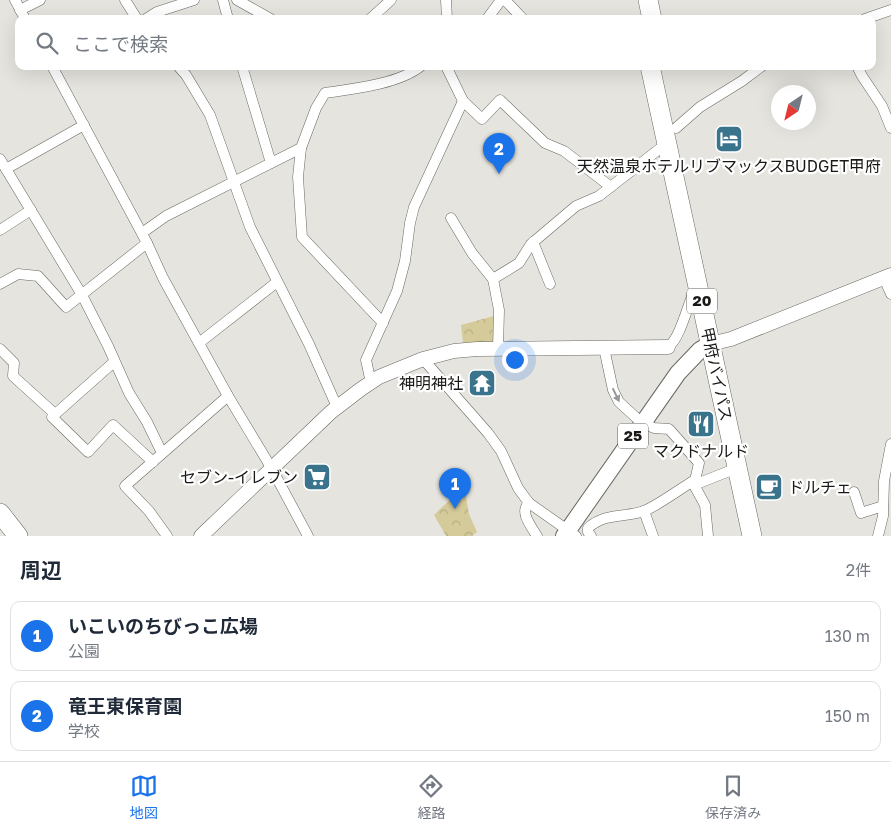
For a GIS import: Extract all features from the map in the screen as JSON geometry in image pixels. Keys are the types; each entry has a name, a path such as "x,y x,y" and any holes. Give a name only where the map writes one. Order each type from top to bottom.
{"highway":[{"path":"636,0 639,15"},
{"path":"648,0 651,15"},
{"name":"甲府バイパス","path":"651,70 671,136 716,343 764,536"},
{"name":"甲府バイパス","path":"663,70 671,136 698,285 716,343 752,536"},
{"path":"0,512 18,536"}],"main road":[{"name":"25","path":"569,534 642,423 678,373 700,350 716,343"}],"street":[{"path":"15,0 23,14 40,0"},
{"path":"125,0 134,15"},
{"path":"152,15 194,0"},
{"path":"223,0 227,15"},
{"path":"237,0 264,15"},
{"path":"374,15 391,0"},
{"path":"446,0 448,15"},
{"path":"490,15 503,0 519,15"},
{"path":"876,15 891,10"},
{"path":"54,70 142,233 163,278 308,536"},
{"path":"182,70 210,115 250,227 310,344 337,407"},
{"path":"243,70 271,163"},
{"path":"383,323 302,237 298,177 301,148 316,108 325,93 400,78 415,70"},
{"path":"448,70 463,101 482,119 500,100 545,143 564,151 611,187"},
{"path":"493,279 519,263 534,242 576,206 598,196 611,187 671,136 700,107 757,70"},
{"path":"859,70 882,106 891,128"},
{"path":"371,383 366,360 397,291 405,261 414,208 463,101"},
{"path":"6,170 84,125"},
{"path":"142,233 166,216 301,148"},
{"path":"0,159 82,295 129,393 147,422 162,453"},
{"path":"0,230 30,210"},
{"path":"451,218 472,253 493,279 499,310 498,349"},
{"path":"534,242 550,284"},
{"path":"0,284 18,274 38,276 66,307 147,243"},
{"path":"716,343 731,339 888,276 891,294"},
{"path":"199,342 277,282"},
{"path":"201,536 337,407 380,377 423,359 454,352 498,349 668,347 673,344 695,288 698,285"},
{"path":"0,348 14,363 13,376 55,414"},
{"path":"604,348 613,390 619,402 642,423 654,428 668,428 699,463 695,482 704,505 708,536"},
{"path":"423,359 502,451 518,488 529,503 569,534"},
{"path":"114,362 52,417 88,452 113,425 153,462"},
{"path":"167,536 149,511 125,486 228,396"},
{"path":"878,536 883,516 884,481 891,444"},
{"path":"591,536 588,528 594,523 610,516 644,511 695,482 738,468"},
{"path":"854,492 861,513 883,506"},
{"path":"529,503 525,507 524,512 536,536"},
{"path":"644,511 653,536"}],"green space":[{"path":"494,316 494,343 463,343 461,325"},
{"path":"464,486 469,514 477,532 472,536 446,536 434,515"}],"place":[{"name":"天然温泉ホテルリブマックスBUDGET甲府","path":"729,139"},
{"name":"竜王東保育園","path":"499,174"},
{"name":"神明神社","path":"482,383"},
{"name":"マクドナルド","path":"701,424"},
{"name":"セブン-イレブン","path":"317,477"},
{"name":"ドルチェ","path":"769,487"},
{"name":"いこいのちびっこ広場","path":"455,509"}]}
